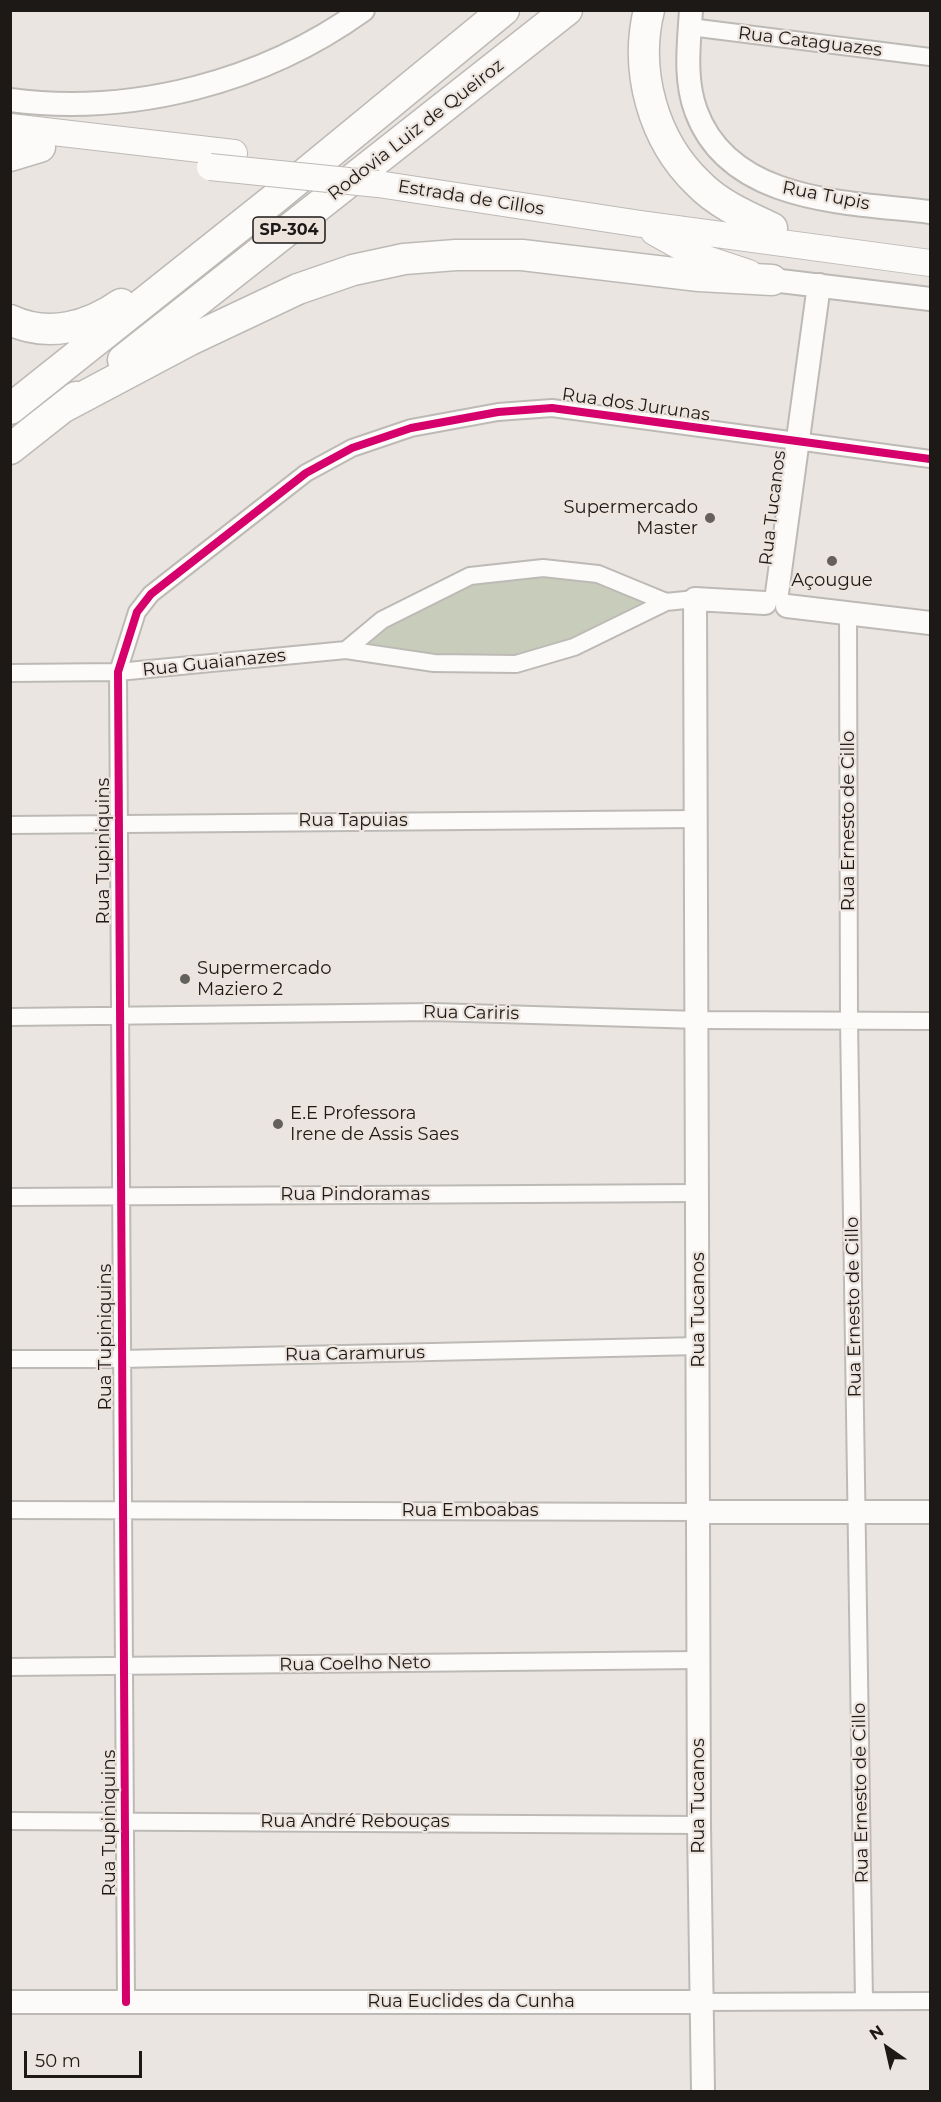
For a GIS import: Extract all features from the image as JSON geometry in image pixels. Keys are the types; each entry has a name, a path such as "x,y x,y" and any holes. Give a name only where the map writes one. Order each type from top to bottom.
{"highway":[{"name":"Rodovia Luiz de Queiroz","path":"10,409 274,199 504,10"},
{"name":"Rodovia Luiz de Queiroz","path":"10,449 567,10"},
{"path":"649,10 643,63 650,104 661,132 678,162 699,185 732,209 772,228"},
{"path":"10,156 40,147"},
{"path":"10,320 29,327 60,329 80,326 107,314 274,199"},
{"path":"62,408 190,340 298,289 353,270 404,259 456,255 522,255 699,276 772,280"}],"main road":[{"name":"Estrada de Cillos","path":"10,127 234,153 641,224 930,263"},
{"name":"Estrada de Cillos","path":"10,143 210,167 383,178 930,246"},
{"path":"641,224 695,255 772,280"}],"street":[{"path":"10,100 36,103 122,102 180,91 238,75 288,56 363,10"},
{"name":"Rua Cataguazes","path":"691,19 930,57"},
{"name":"Rua Tupis","path":"691,19 688,74 696,111 713,142 731,162 758,179 790,192 930,212"},
{"path":"772,280 930,299"},
{"name":"Rua Tucanos","path":"776,601 819,285"},
{"name":"Rua dos Jurunas","path":"118,672 138,612 151,594 306,473 352,448 411,428 498,412 552,408 930,459"},
{"name":"Rua Guaianazes","path":"346,650 382,620 470,576 543,568 598,574 666,602"},
{"path":"695,599 776,601 930,623"},
{"name":"Rua Tucanos","path":"695,599 699,1193 699,1825 703,2091"},
{"name":"Rua Guaianazes","path":"10,674 118,672 346,650 434,663 516,664 574,647 666,602 695,599"},
{"name":"Rua Ernesto de Cillo","path":"848,613 849,1021 864,2001"},
{"name":"Rua Tupiniquins","path":"118,672 126,2002"},
{"name":"Rua Tapuias","path":"10,825 696,819"},
{"name":"Rua Cariris","path":"10,1017 434,1012 698,1020 930,1021"},
{"name":"Rua Pindoramas","path":"10,1197 699,1193"},
{"name":"Rua Caramurus","path":"10,1359 122,1359 699,1346"},
{"name":"Rua Emboabas","path":"10,1510 930,1512"},
{"name":"Rua Coelho Neto","path":"10,1667 699,1660"},
{"name":"Rua André Rebouças","path":"10,1821 699,1825"},
{"name":"Rua Euclides da Cunha","path":"10,2002 930,2001"}],"green space":[{"path":"598,574 666,602 516,664 346,650 470,576"}],"cycle path":[{"path":"126,2002 118,672 137,612 151,594 306,473 352,448 411,428 498,412 552,408 930,459"}],"place":[{"name":"Supermercado Master","path":"710,518"},
{"name":"Açougue","path":"832,561"},
{"name":"Supermercado Maziero 2","path":"185,979"},
{"name":"E.E Professora Irene de Assis Saes","path":"278,1124"}]}
